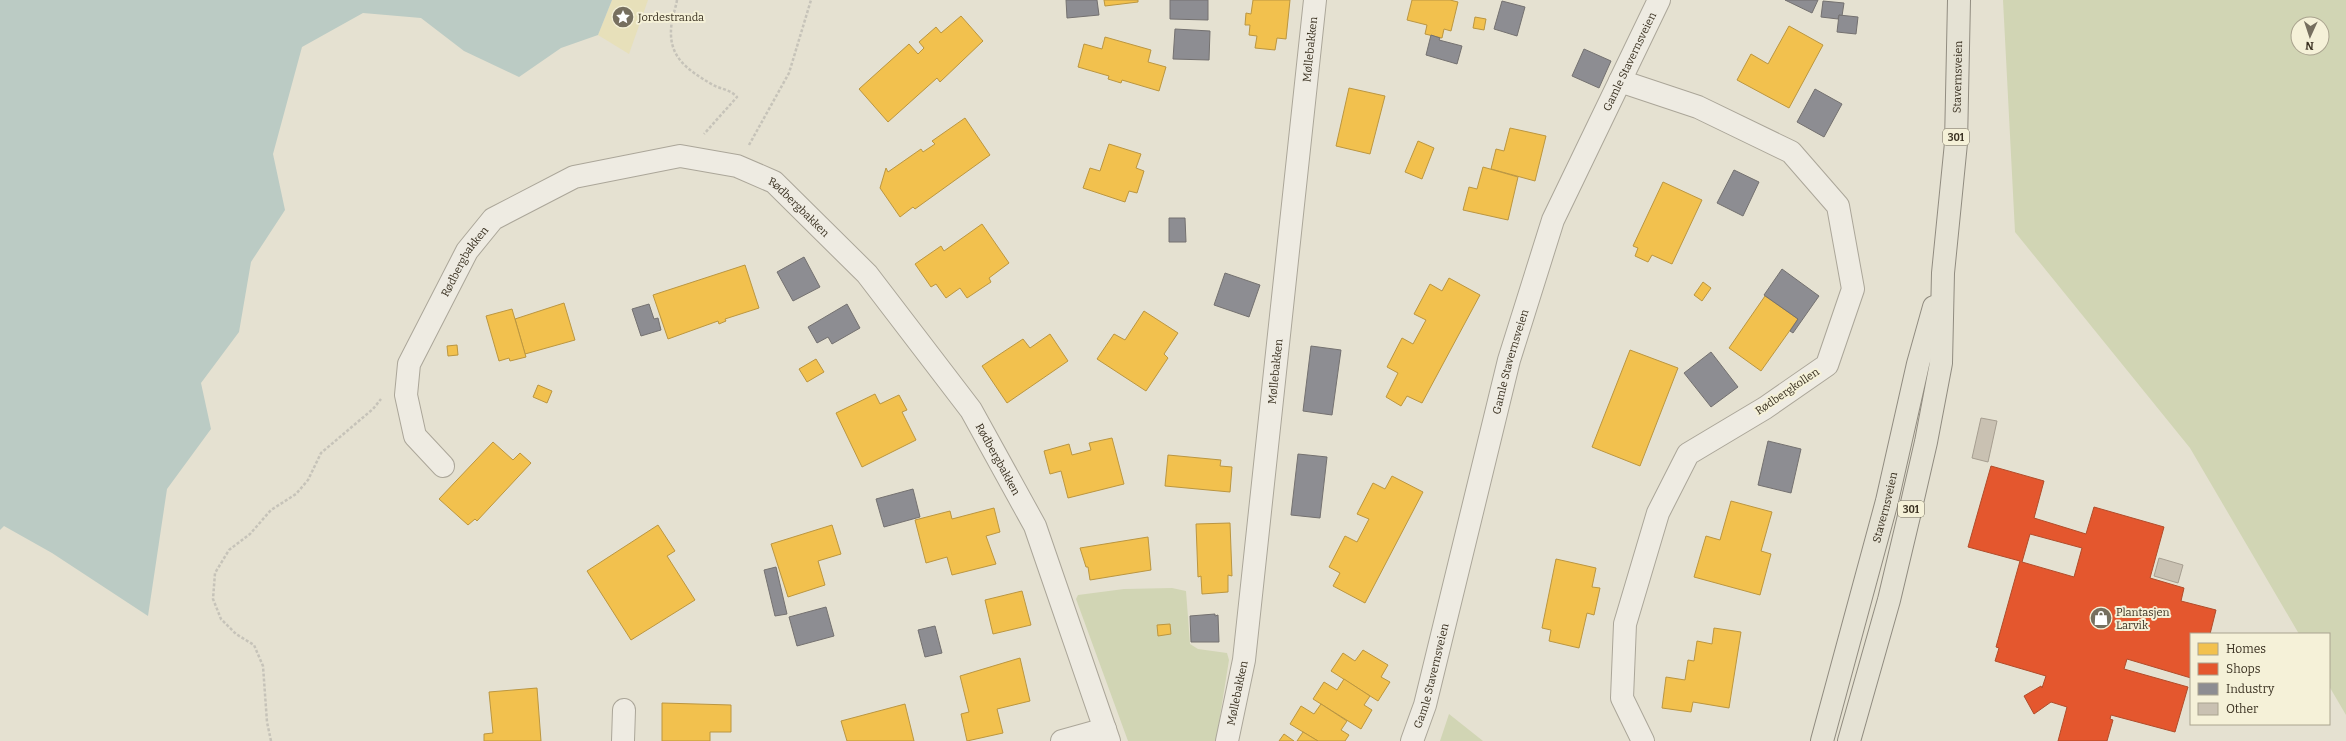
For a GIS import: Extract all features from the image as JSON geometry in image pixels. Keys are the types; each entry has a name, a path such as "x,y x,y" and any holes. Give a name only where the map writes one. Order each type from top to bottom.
{"main road":[{"name":"Stavernsveien","path":"1849,741 1889,600 1926,442 1941,364 1944,273 1956,143 1959,0"},
{"name":"Stavernsveien","path":"1822,741 1888,501 1918,364 1944,273"}],"street":[{"name":"Møllebakken","path":"1227,741 1244,660 1315,0"},
{"name":"Gamle Stavernsveien","path":"1412,741 1427,697 1509,360 1553,220 1659,0"},
{"name":"Rødbergkollen","path":"1620,81 1698,107 1791,152 1838,206 1853,289 1826,365 1765,408 1688,454 1658,513 1625,624 1622,698 1643,741"},
{"name":"Rødbergbakken","path":"443,466 415,436 406,395 409,364 467,251 493,218 574,177 680,156 737,166 774,182 867,274 971,410 1034,526 1107,735 1062,741"},
{"path":"623,741 624,710"}],"path":[{"path":"677,0 672,22 671,47 682,64 700,78 717,88 734,93 737,97 735,102 680,156"},
{"path":"737,166 789,74 811,0"},
{"path":"271,741 267,722 263,666 254,645 236,634 221,619 213,599 215,573 229,550 250,534 271,510 296,494 308,480 321,453 373,409 382,398"}],"green space":[{"path":"2003,0 2346,0 2346,715 2330,688 2330,633 2298,633 2190,448 2015,232"},
{"path":"1172,588 1186,591 1190,644 1198,649 1227,653 1229,660 1216,741 1128,741 1076,599 1078,595 1124,589"},
{"path":"1449,714 1483,741 1440,741"}],"sand":[{"name":"Jordestranda","path":"612,0 648,0 629,54 598,35"}],"shaded area":[{"path":"0,0 612,0 598,35 561,48 519,77 464,51 421,18 363,13 302,47 273,154 285,210 251,262 239,332 201,383 211,429 167,489 148,616 52,553 4,526 0,530"}],"building: Homes":[{"path":"1104,0 1138,0 1138,2 1105,6"},
{"path":"1253,0 1290,0 1286,39 1277,38 1275,50 1255,48 1257,36 1249,35 1250,25 1245,25 1246,13 1251,14"},
{"path":"1412,0 1450,0 1458,2 1451,31 1444,29 1442,38 1425,34 1427,25 1407,20"},
{"path":"961,16 983,41 940,82 937,78 888,122 859,89 909,44 918,54 924,48 919,42 936,27 941,33"},
{"path":"1475,17 1486,19 1484,30 1473,28"},
{"path":"1789,26 1823,45 1789,108 1737,80 1751,54 1768,64"},
{"path":"1105,37 1151,50 1148,62 1166,67 1159,91 1122,80 1121,83 1108,79 1109,76 1078,67 1084,44 1102,49"},
{"path":"1349,88 1385,96 1370,154 1336,146"},
{"path":"965,118 990,155 915,209 913,207 900,217 880,188 886,168 888,172 921,149 923,152 935,144 932,141"},
{"path":"1510,128 1546,136 1535,181 1491,169 1496,149 1504,151"},
{"path":"1418,141 1434,148 1422,179 1405,172"},
{"path":"1109,144 1141,154 1136,168 1144,171 1137,193 1129,191 1125,202 1083,188 1090,168 1100,171"},
{"path":"1483,167 1518,177 1508,220 1463,210 1469,187 1477,189"},
{"path":"1663,182 1702,200 1672,264 1652,255 1648,262 1635,256 1638,248 1633,246"},
{"path":"982,224 1009,263 989,278 991,282 967,298 960,288 946,298 936,284 931,287 915,264 941,246 944,251"},
{"path":"745,265 759,308 725,319 726,321 719,324 718,321 668,339 653,295"},
{"path":"1449,278 1480,295 1422,403 1407,396 1401,406 1386,397 1398,373 1387,367 1402,338 1413,344 1426,320 1414,314 1430,284 1442,291"},
{"path":"1703,282 1711,288 1702,301 1694,295"},
{"path":"1765,296 1798,319 1761,371 1729,348"},
{"path":"564,303 575,340 525,354 515,319"},
{"path":"512,309 526,357 510,361 509,358 499,361 486,316"},
{"path":"1144,311 1178,333 1164,354 1168,358 1146,391 1097,359 1114,334 1125,340"},
{"path":"1050,334 1068,361 1007,403 982,366 1023,339 1030,348"},
{"path":"457,345 458,355 448,356 447,346"},
{"path":"1630,350 1678,368 1640,466 1592,447"},
{"path":"816,359 824,372 807,382 799,369"},
{"path":"538,385 552,391 547,403 533,397"},
{"path":"875,394 880,404 899,395 907,410 902,412 916,440 862,467 836,413"},
{"path":"1112,438 1124,484 1068,498 1061,471 1050,474 1044,451 1069,444 1072,455 1091,450 1089,443"},
{"path":"493,442 513,460 520,453 531,463 477,521 475,519 468,525 439,499"},
{"path":"1168,455 1221,460 1220,466 1232,467 1230,492 1165,486"},
{"path":"1392,476 1423,492 1365,603 1333,586 1340,573 1329,567 1345,536 1357,542 1369,519 1357,514 1373,483 1385,489"},
{"path":"1731,501 1772,512 1761,551 1771,554 1760,595 1694,577 1706,536 1720,540"},
{"path":"994,508 1000,532 986,536 996,564 952,575 947,557 926,563 915,520 950,511 952,519"},
{"path":"1230,523 1232,576 1228,575 1228,592 1202,594 1201,576 1198,577 1196,524"},
{"path":"658,525 675,551 667,556 695,600 631,640 587,571"},
{"path":"832,525 841,554 818,561 825,585 788,597 771,544"},
{"path":"1148,537 1151,570 1090,580 1088,567 1086,567 1080,548"},
{"path":"1556,559 1596,568 1592,587 1600,588 1594,615 1587,613 1579,648 1549,641 1551,630 1542,628"},
{"path":"1022,591 1031,625 993,634 985,600"},
{"path":"1170,624 1171,634 1158,636 1157,625"},
{"path":"1714,628 1741,632 1729,708 1693,702 1691,712 1662,708 1666,677 1685,680 1688,660 1694,661 1697,641 1712,644"},
{"path":"1363,650 1388,665 1381,677 1390,682 1378,701 1331,671 1343,653 1355,661"},
{"path":"1020,658 1030,701 997,709 1003,733 967,741 961,714 969,712 960,676"},
{"path":"1344,679 1370,696 1364,705 1372,710 1361,729 1313,699 1324,682 1337,690"},
{"path":"537,688 541,741 484,741 484,734 493,733 489,692"},
{"path":"662,703 731,705 731,732 710,732 710,741 662,741"},
{"path":"905,704 914,741 847,741 841,721"},
{"path":"1321,704 1347,721 1341,730 1349,735 1345,741 1318,741 1290,724 1301,706 1314,714"},
{"path":"1303,732 1318,741 1297,741"},
{"path":"1284,734 1294,741 1279,741"}],"building: Shops":[{"path":"1991,466 2044,481 2034,518 2086,534 2094,507 2164,527 2150,578 2184,588 2181,601 2216,610 2210,633 2190,633 2190,678 2127,659 2124,669 2188,687 2175,732 2111,715 2110,719 2113,720 2107,741 2058,741 2067,707 2051,702 2034,714 2024,696 2041,686 2042,688 2046,676 1995,661 1999,648 1996,647 2020,561 1968,547","holes":["2030,534 2082,548 2074,577 2022,562"]}],"building: Industry":[{"path":"1066,0 1097,0 1099,15 1067,18"},
{"path":"1170,0 1208,0 1208,20 1170,19"},
{"path":"1785,0 1818,0 1812,13"},
{"path":"1502,1 1525,7 1517,36 1494,29"},
{"path":"1823,1 1844,3 1842,16 1839,15 1838,19 1821,17"},
{"path":"1839,15 1858,17 1856,34 1837,32"},
{"path":"1175,29 1210,31 1209,60 1173,59"},
{"path":"1431,35 1440,38 1439,40 1462,46 1457,64 1426,55"},
{"path":"1584,49 1611,61 1599,88 1572,76"},
{"path":"1815,89 1842,104 1824,137 1797,122"},
{"path":"1734,170 1759,182 1743,216 1717,203"},
{"path":"1169,218 1185,218 1186,242 1169,242"},
{"path":"804,257 820,287 793,301 777,272"},
{"path":"1782,269 1819,296 1793,333 1790,331 1798,319 1764,295"},
{"path":"1225,273 1260,285 1249,317 1214,305"},
{"path":"649,304 654,319 658,318 661,330 641,336 632,309"},
{"path":"847,304 860,328 832,344 828,337 817,343 808,327"},
{"path":"1311,346 1341,350 1332,415 1303,411"},
{"path":"1711,352 1738,387 1711,407 1684,373"},
{"path":"1768,441 1801,449 1791,493 1758,485"},
{"path":"1298,454 1327,457 1320,518 1291,515"},
{"path":"913,489 920,517 884,527 876,499"},
{"path":"776,567 787,614 775,616 764,570"},
{"path":"826,607 834,636 797,646 789,617"},
{"path":"1215,614 1215,616 1218,615 1219,642 1191,642 1190,616"},
{"path":"935,626 942,653 925,657 918,630"}],"building: Other":[{"path":"1981,418 1997,421 1988,462 1972,458"},
{"path":"2159,558 2183,565 2178,583 2154,576"}],"place":[{"name":"Jordestranda","path":"623,17"},
{"name":"Plantasjen Larvik","path":"2101,618"}]}
